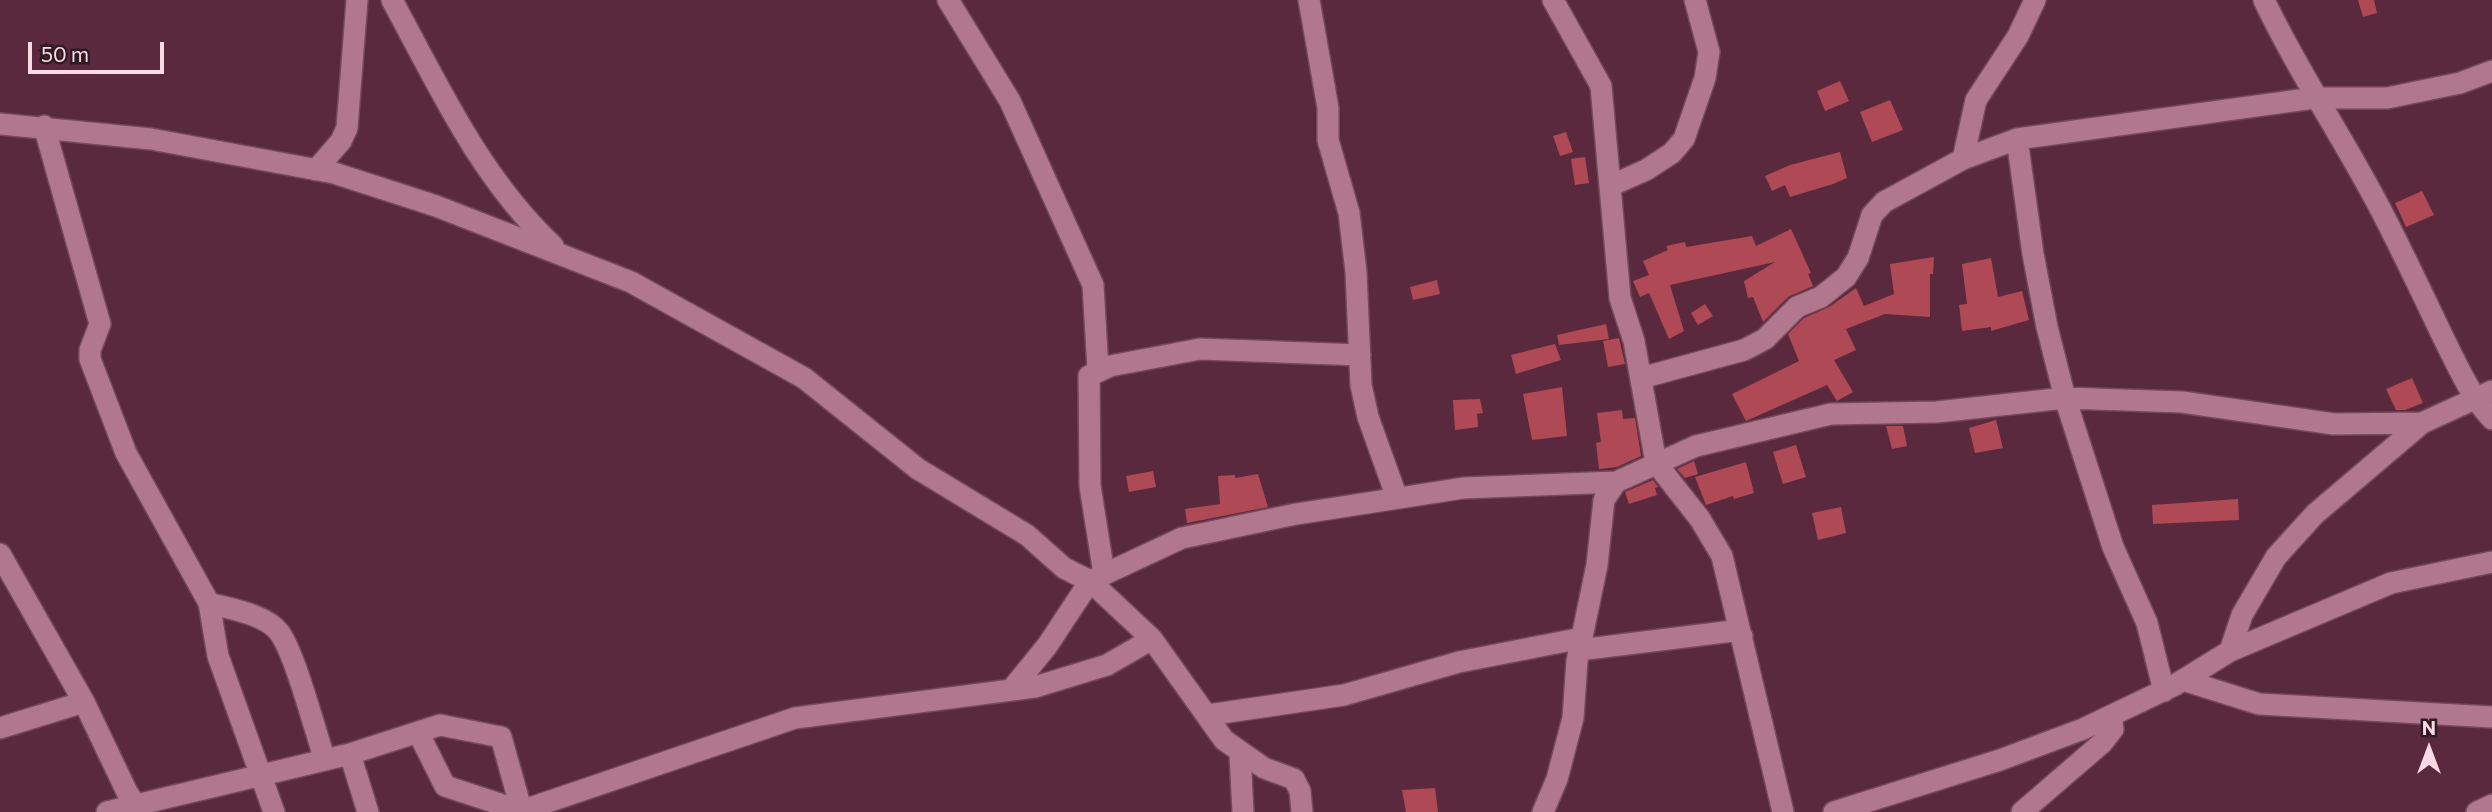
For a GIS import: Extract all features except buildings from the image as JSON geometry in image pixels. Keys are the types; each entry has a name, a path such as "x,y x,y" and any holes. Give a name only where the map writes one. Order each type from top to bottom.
{"street":[{"path":"316,170 341,141 347,128 357,0"},
{"path":"392,0 454,120 525,219 563,255"},
{"path":"948,0 1010,101 1093,285 1098,370"},
{"path":"1309,0 1328,108 1328,140 1349,213 1361,385 1368,418 1397,498"},
{"path":"1553,0 1601,86 1620,298 1634,341 1656,463 1700,519 1722,556 1783,812"},
{"path":"1610,186 1646,170 1672,153 1684,139 1705,78 1709,52 1695,0"},
{"path":"1963,159 1976,100 2018,36 2035,0"},
{"path":"2264,0 2314,98 2331,120 2484,394 2492,419"},
{"path":"1641,378 1744,350 1765,339 1797,307 1821,296 1846,277 1858,258 1863,233 1872,215 1884,202 1963,159 2017,139 2314,98 2387,98 2460,83 2492,71"},
{"path":"0,124 44,126 151,139 316,170 436,206 631,282 804,378 918,469 1027,535 1064,568 1097,577 1152,639 1224,740 1240,754 1264,768 1294,779 1300,791 1302,812"},
{"path":"44,126 100,324 90,350 90,359 126,453 209,603 218,656 274,812"},
{"path":"2017,139 2033,254 2047,327 2065,398 2113,547 2147,623 2164,691"},
{"path":"1097,577 1090,486 1089,376 1098,370 1200,349 1360,355"},
{"path":"2230,651 2242,615 2276,557 2315,514 2422,423 2484,394"},
{"path":"1012,690 1097,577 1182,538 1296,514 1463,488 1616,482 1696,446 1831,414 1937,412 2065,398 2182,402 2334,424 2422,423"},
{"path":"1543,812 1557,779 1573,718 1581,644 1597,565 1604,500 1616,482"},
{"path":"0,554 84,702 137,809"},
{"path":"1834,812 2000,761 2111,716 2164,691 2230,651 2391,583 2492,562"},
{"path":"209,603 243,612 278,631 288,649 325,760"},
{"path":"1208,715 1344,695 1458,662 1581,644 1733,631 1742,636"},
{"path":"418,732 445,786 522,811 795,718 1046,684 1107,665 1152,639"},
{"path":"2183,680 2259,704 2492,717"},
{"path":"0,728 84,702"},
{"path":"2021,812 2102,743 2113,729 2111,716"},
{"path":"107,812 137,809 262,777 350,754 445,724 501,737 522,811"},
{"path":"350,754 368,812"},
{"path":"1240,754 1243,812"},
{"path":"2477,812 2492,805"}]}
